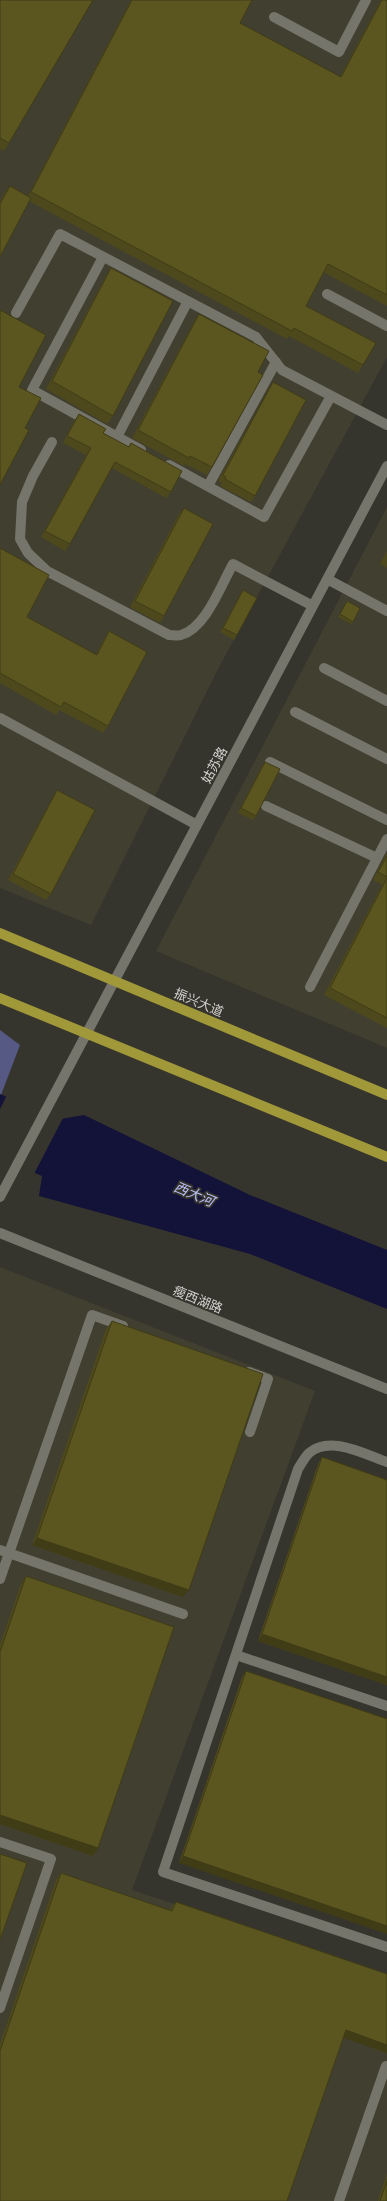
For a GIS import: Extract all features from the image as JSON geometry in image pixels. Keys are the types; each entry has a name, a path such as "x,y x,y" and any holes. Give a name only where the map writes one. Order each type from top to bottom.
{"main road":[{"name":"振兴大道","path":"0,933 387,1095"},
{"path":"0,998 387,1157"}],"street":[{"path":"274,17 339,52 366,0"},
{"path":"16,314 60,234 256,337 282,370 387,425"},
{"path":"104,257 32,390 264,517 331,396"},
{"path":"327,294 387,326"},
{"path":"117,437 188,301"},
{"path":"208,486 276,362"},
{"path":"52,442 33,476 22,502 20,523 20,539 22,544 28,553 47,571 169,635 180,636 202,621 233,564 313,606"},
{"name":"姑苏路","path":"0,1197 387,466"},
{"path":"327,579 387,611"},
{"path":"324,668 387,701"},
{"path":"295,712 387,759"},
{"path":"0,718 197,825"},
{"path":"270,762 387,820"},
{"path":"266,806 377,858"},
{"path":"310,987 387,839"},
{"name":"瘦西湖路","path":"0,1233 387,1389"},
{"path":"0,1580 5,1551 92,1315 136,1331"},
{"path":"238,1368 268,1379 250,1432"},
{"path":"387,1462 345,1448 325,1444 309,1453 298,1469 163,1872 387,1947"},
{"path":"5,1551 183,1614"},
{"path":"236,1655 387,1706"},
{"path":"0,1842 51,1859 0,2008"},
{"path":"339,2201 386,2066"}],"shaded area":[{"path":"0,0 387,0 387,357 219,667 91,925 0,888"},
{"path":"387,507 387,1048 156,951"},
{"path":"0,1030 20,1045 1,1095 0,1094"},
{"path":"0,1267 315,1391 132,1890 387,1975 387,2201 0,2201"}],"water":[{"name":"西大河","path":"0,1094 61,1119 84,1115 250,1195 387,1250 387,1309 250,1254 39,1196 42,1176 0,1158"}],"pier":[{"path":"7,1095 61,1117 64,1116 34,1174 0,1160 0,1109"}],"building":[{"path":"0,0 93,0 9,143 0,138"},
{"path":"132,0 252,0 240,23 341,77 382,0 387,0 387,295 328,264 306,306 376,343 363,365 294,328 292,331 31,192"},
{"path":"10,186 31,198 0,257 0,204"},
{"path":"111,268 173,301 113,416 52,381"},
{"path":"0,310 46,335 19,387 41,398 25,428 29,430 0,485"},
{"path":"199,314 269,351 258,372 263,375 212,467 190,456 189,458 138,430"},
{"path":"273,382 306,400 255,496 225,479 226,477 223,475"},
{"path":"79,414 106,429 103,433 129,447 131,443 182,471 171,492 115,462 70,544 45,531 91,448 67,436"},
{"path":"184,508 213,524 164,616 135,601"},
{"path":"0,548 49,575 27,617 97,655 109,631 147,652 108,726 64,702 61,707 0,673"},
{"path":"243,590 257,598 237,635 223,628"},
{"path":"347,601 360,608 353,622 340,614"},
{"path":"265,762 280,769 256,816 241,808"},
{"path":"57,790 95,810 51,894 13,874"},
{"path":"387,856 387,877 378,872"},
{"path":"387,878 387,1018 330,988"},
{"path":"112,1321 263,1374 189,1590 37,1538"},
{"path":"322,1457 387,1480 387,1677 262,1634"},
{"path":"26,1576 174,1627 98,1848 0,1815 0,1652"},
{"path":"246,1671 387,1719 387,1926 183,1856"},
{"path":"0,1854 27,1863 0,1940"},
{"path":"61,1873 172,1911 176,1902 387,1974 387,2045 346,2030 287,2201 0,2201 0,2051"},
{"path":"387,2181 387,2201 380,2201"}]}
